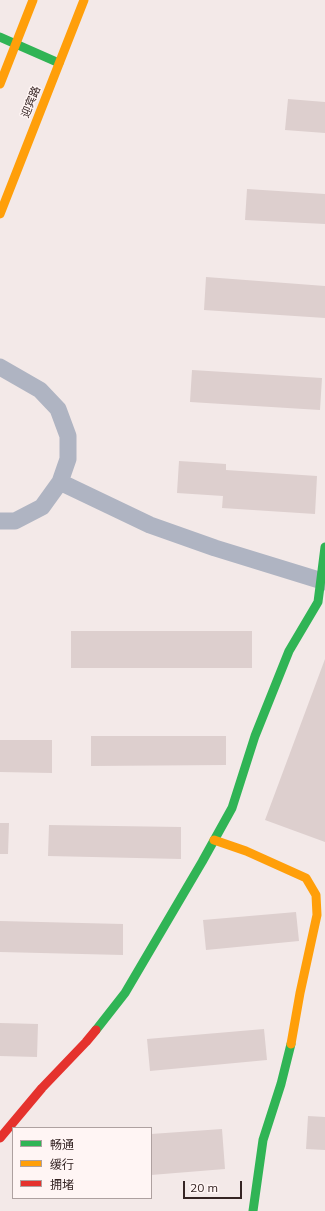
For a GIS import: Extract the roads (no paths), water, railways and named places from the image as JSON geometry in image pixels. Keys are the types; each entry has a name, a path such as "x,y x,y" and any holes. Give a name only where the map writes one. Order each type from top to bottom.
{"street":[{"path":"0,84 34,0"},
{"name":"迎宾路","path":"0,214 84,0"},
{"path":"0,37 59,63"},
{"path":"0,366 40,390 58,409 68,436 68,459 60,482 42,507 15,521 0,521"},
{"path":"60,482 150,525 215,548 323,581"},
{"path":"0,1138 42,1088 86,1042 125,993 232,808 255,736 289,651 318,602 323,581 325,547"},
{"path":"214,840 246,851 306,878 316,895 317,915 300,993 292,1039 281,1084 263,1140 253,1211"}]}
